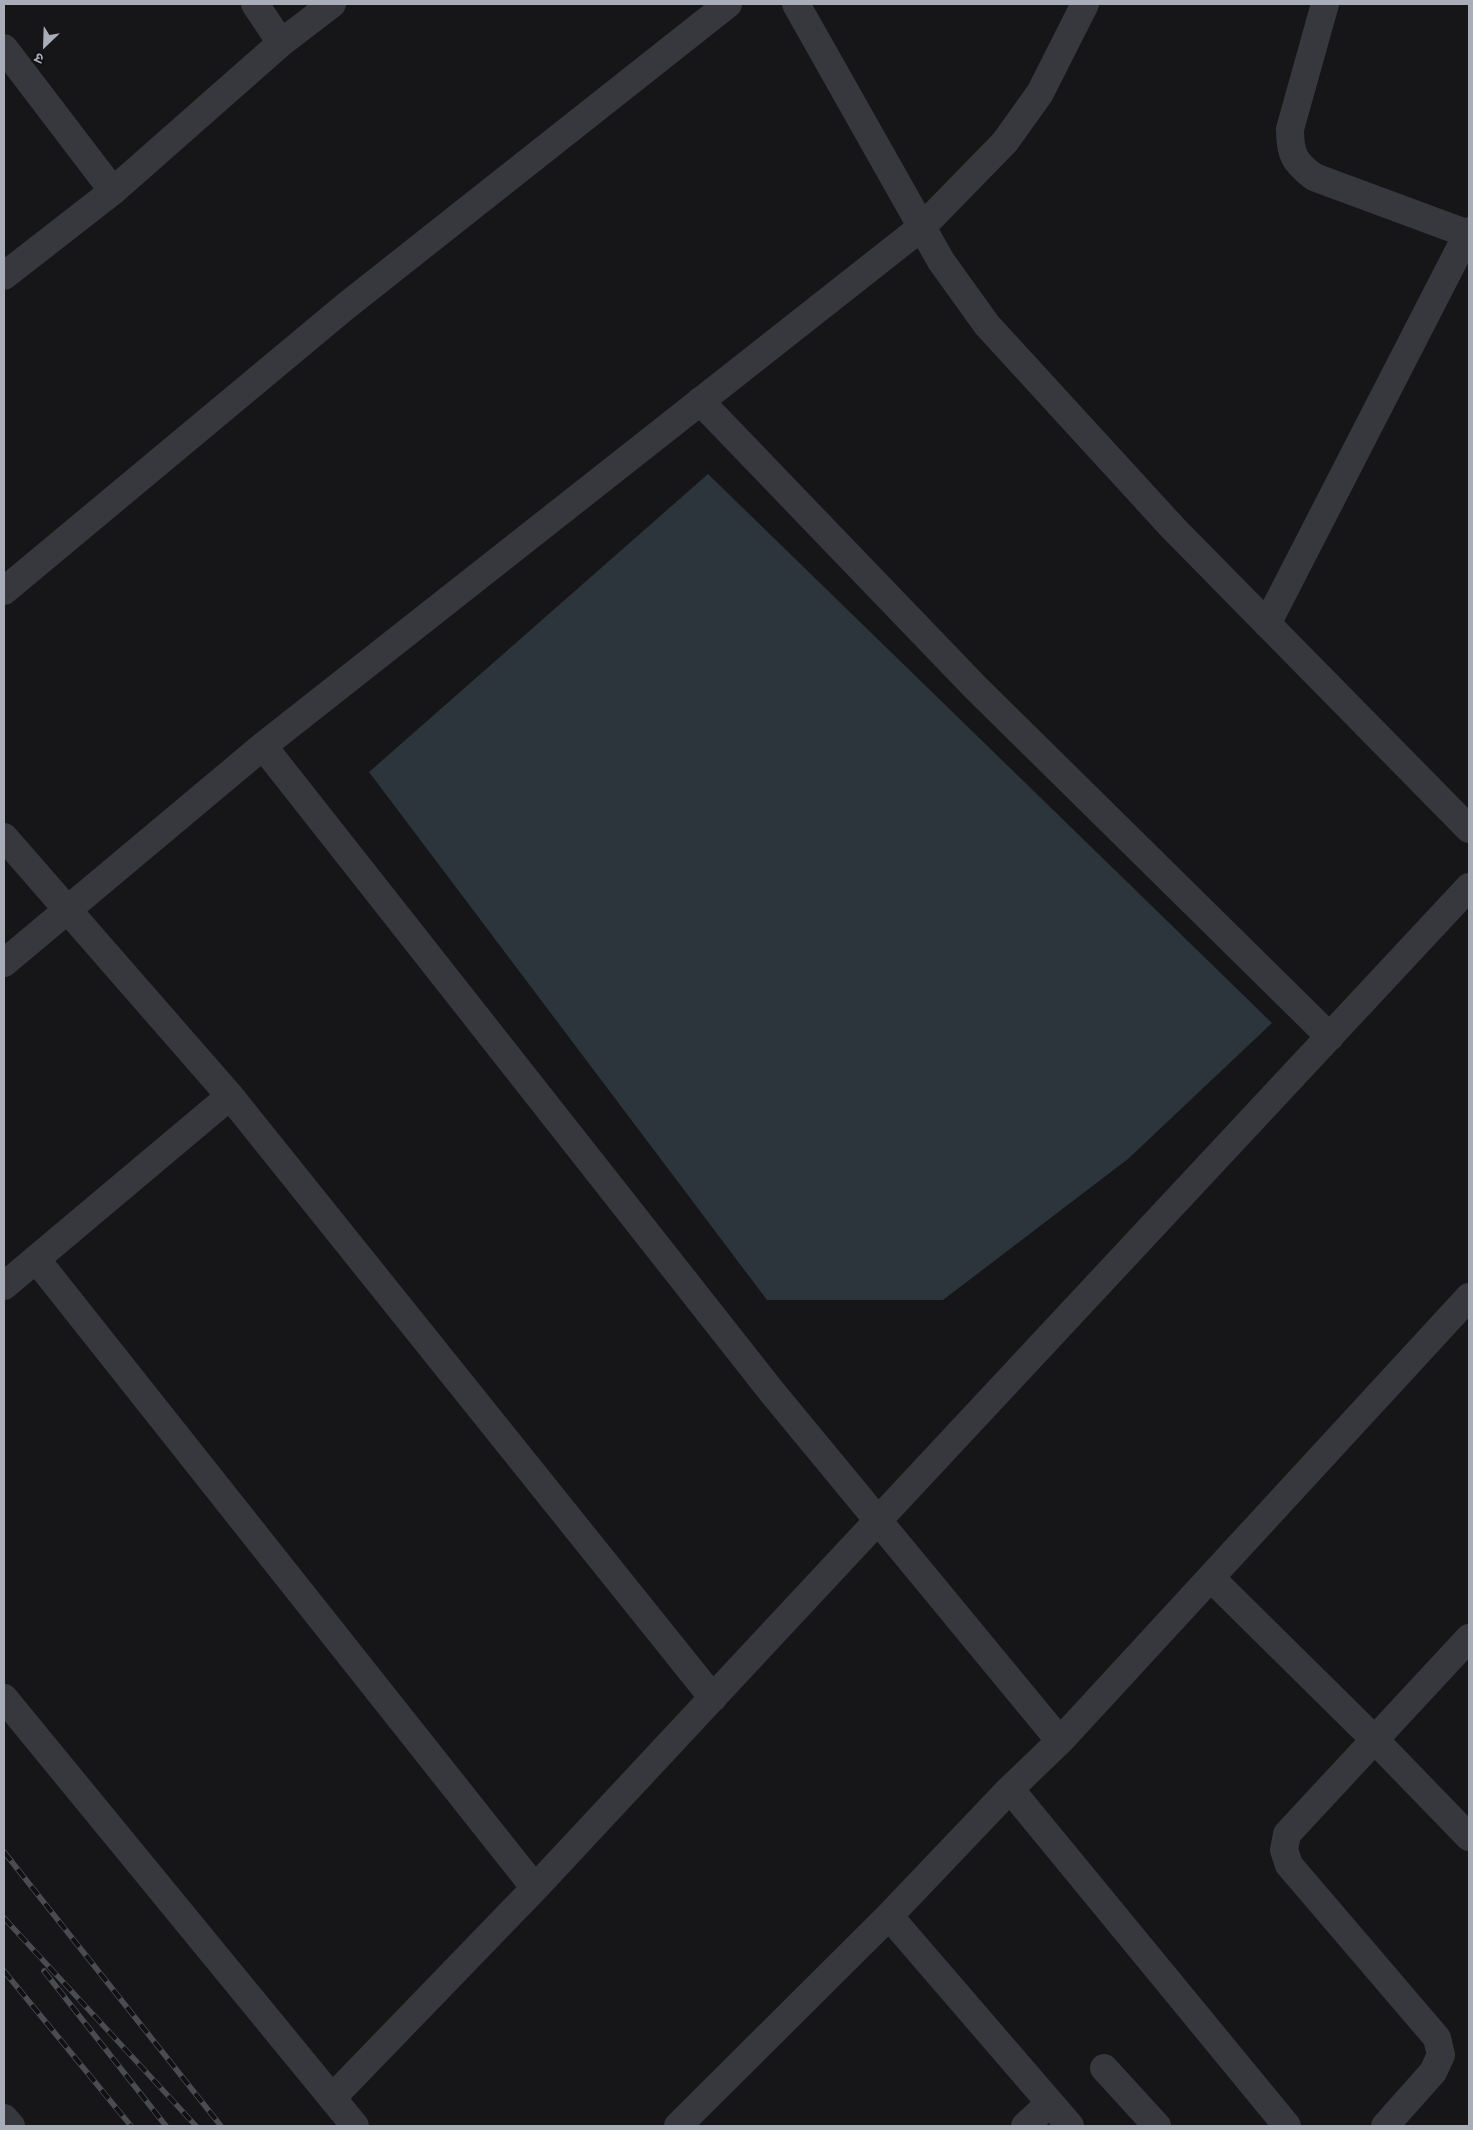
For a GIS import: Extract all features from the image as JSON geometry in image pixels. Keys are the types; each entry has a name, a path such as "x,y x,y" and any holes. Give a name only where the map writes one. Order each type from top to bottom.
{"street":[{"path":"255,4 281,43"},
{"path":"4,276 113,190 281,43 332,4"},
{"path":"4,591 346,306 728,4"},
{"path":"796,4 923,226 941,261 987,325 1173,528 1469,829"},
{"path":"4,963 263,746 923,226 1005,142 1040,93 1084,4"},
{"path":"1267,624 1469,233 1314,177 1299,166 1290,149 1290,129 1324,4"},
{"path":"4,48 113,190"},
{"path":"700,401 975,687 1330,1036"},
{"path":"263,746 772,1392 1060,1741"},
{"path":"4,836 67,911 230,1096 713,1698"},
{"path":"332,2098 535,1888 1469,887"},
{"path":"4,1286 230,1096"},
{"path":"36,1259 535,1888"},
{"path":"678,2126 889,1916 1010,1789 1060,1741 1469,1297"},
{"path":"1211,1578 1374,1739 1469,1837"},
{"path":"1385,2126 1433,2072 1441,2055 1437,2038 1289,1865 1284,1850 1287,1834 1469,1638"},
{"path":"4,1698 355,2126"},
{"path":"1010,1789 1287,2126"},
{"path":"889,1916 1070,2126"},
{"path":"1104,2068 1157,2126"},
{"path":"1025,2126 1050,2103"},
{"path":"4,2118 10,2126"}],"shaded area":[{"path":"708,474 1272,1023 1128,1159 943,1300 767,1300 369,772"}],"railway":[{"path":"4,1852 221,2126"},
{"path":"4,1918 196,2126"},
{"path":"4,1971 131,2126"},
{"path":"44,1971 166,2126"}]}
